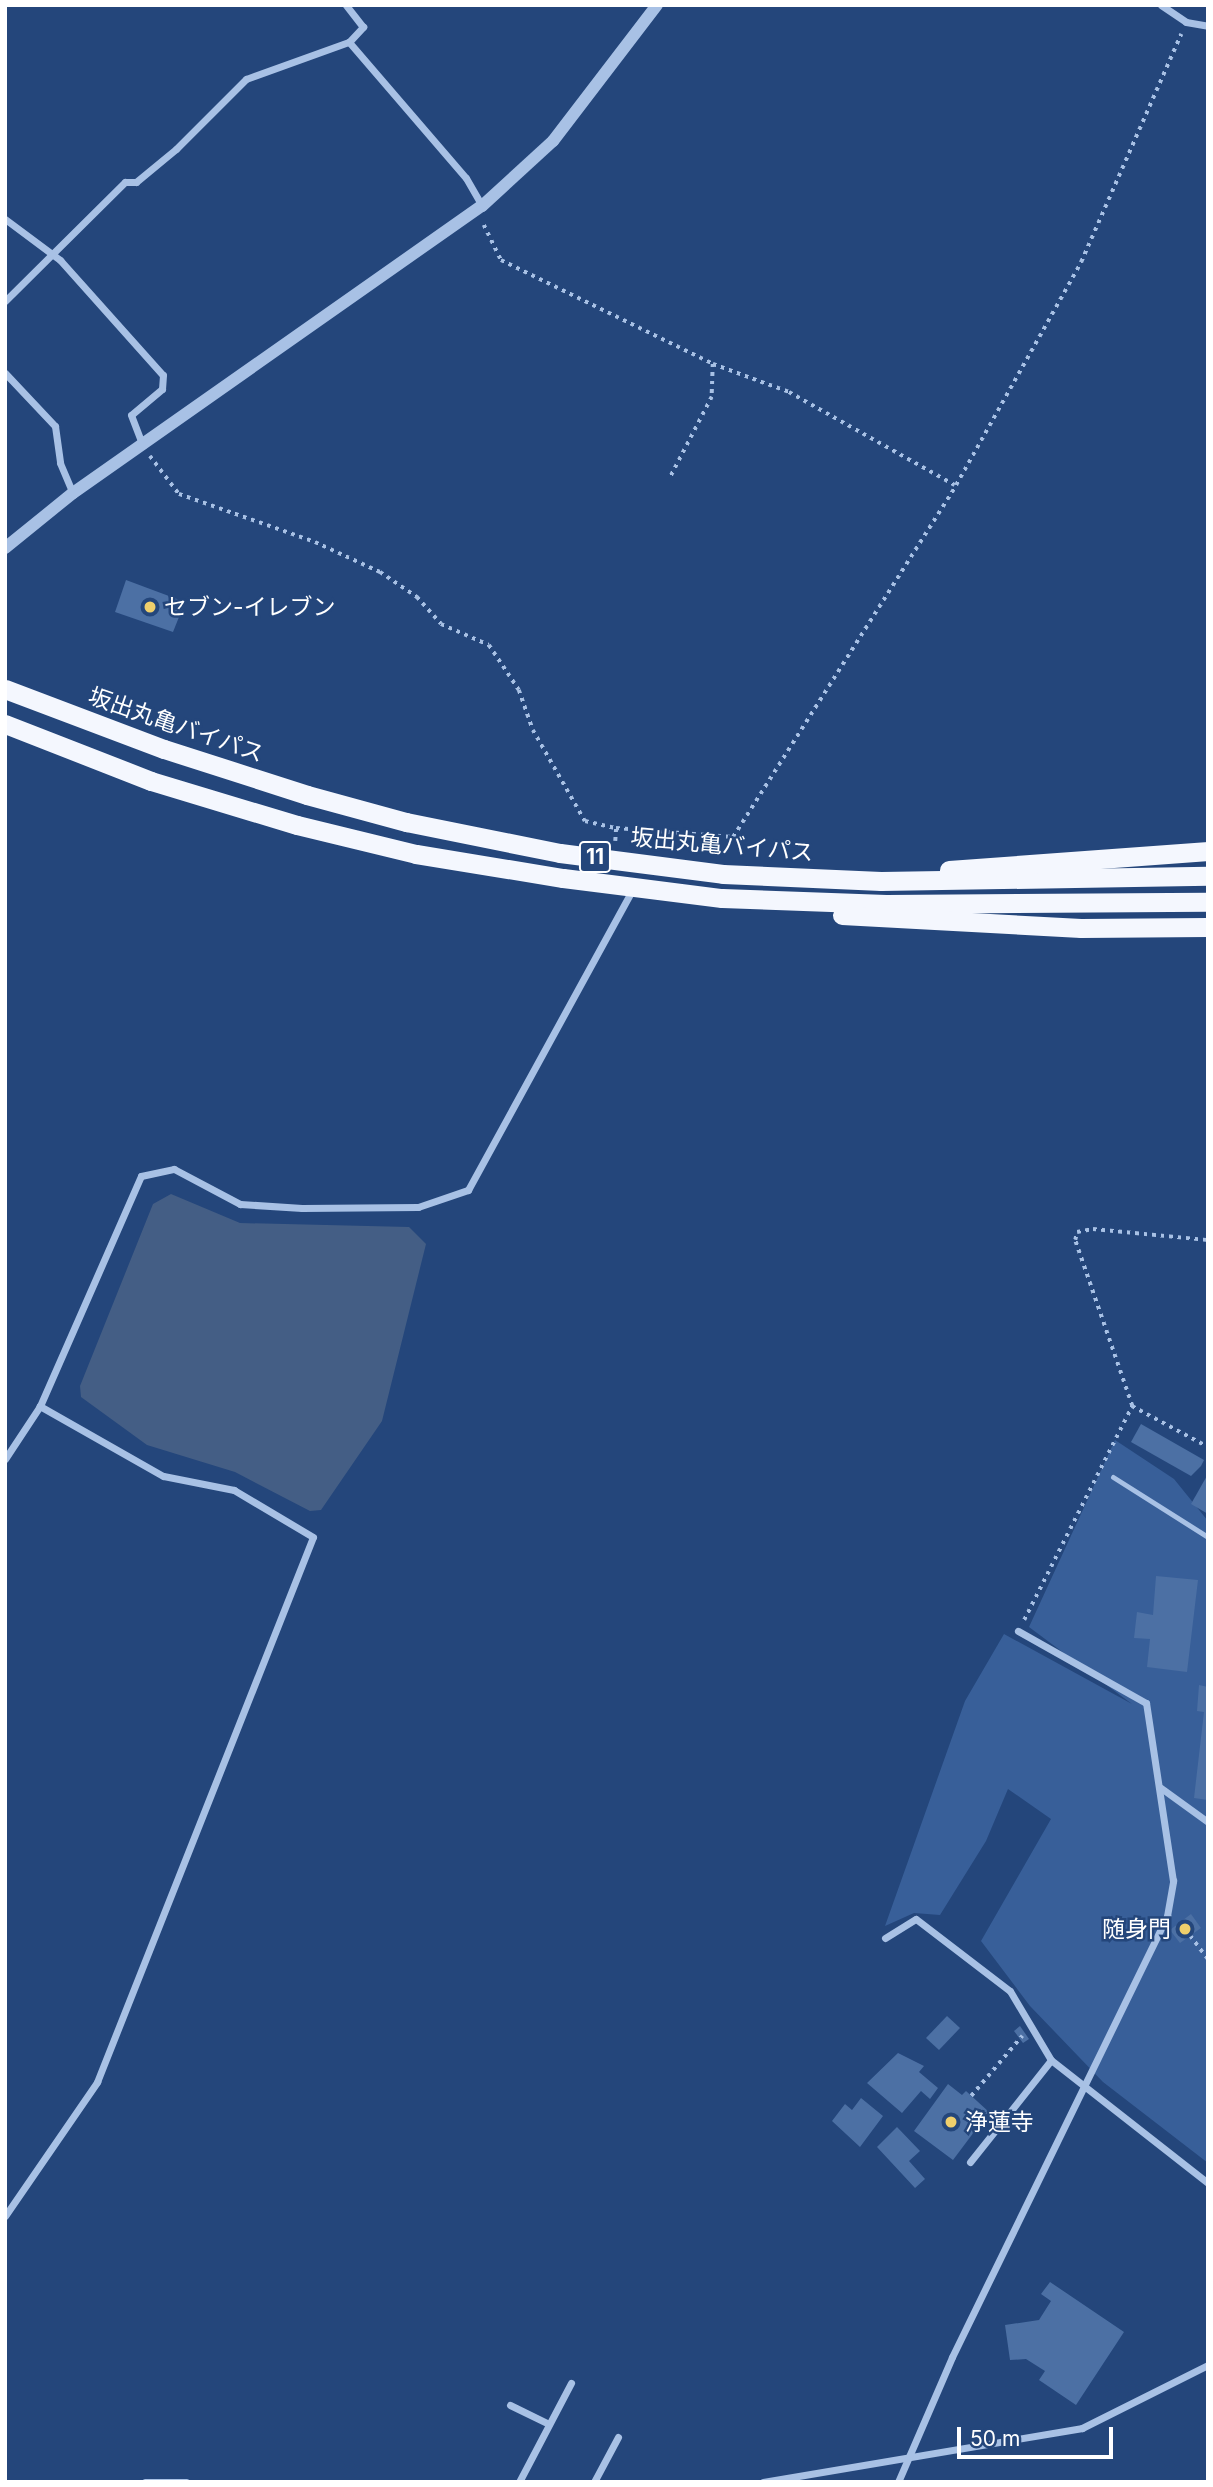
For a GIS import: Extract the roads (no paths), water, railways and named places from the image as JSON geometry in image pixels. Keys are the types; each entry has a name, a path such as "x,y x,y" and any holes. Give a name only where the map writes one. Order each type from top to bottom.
{"highway":[{"name":"坂出丸亀バイパス","path":"5,689 164,750 319,798 406,822 614,860 723,874 837,880 1041,882 1208,876"},
{"name":"11","path":"5,724 151,781 297,825 416,854 633,888 722,898 1041,907 1208,902"},
{"path":"837,880 1208,851"},
{"path":"722,898 886,919 1081,928 1208,927"}],"street":[{"path":"5,300 125,182 136,182 184,141 247,79 349,42 363,27 346,5"},
{"path":"5,548 73,493 144,447 482,206 553,141 657,5"},
{"path":"1161,5 1186,22 1208,26"},
{"path":"349,42 466,178 482,206"},
{"path":"5,219 50,254 163,375 162,389 131,415 144,447"},
{"path":"5,373 55,426 60,463 73,493"},
{"path":"5,1459 40,1406 141,1176 174,1169 240,1204 302,1208 418,1207 468,1190 633,888"},
{"path":"5,2216 97,2081 313,1537 234,1490 163,1476 40,1406"},
{"path":"898,2482 952,2357 1168,1906 1172,1881 1161,1788 1146,1703 1018,1631"},
{"path":"1161,1788 1208,1822"},
{"path":"885,1938 916,1919 1010,1991 1051,2060 1208,2183"},
{"path":"970,2162 1051,2060"},
{"path":"763,2482 909,2460 1082,2428 1208,2365"},
{"path":"519,2482 571,2383"},
{"path":"510,2405 549,2424"},
{"path":"594,2482 618,2437"},
{"path":"145,2482 186,2482"}],"lane":[{"path":"1113,1477 1208,1537"}],"place":[{"name":"セブン-イレブン","path":"150,607"},
{"name":"随身門","path":"1185,1929"},
{"name":"浄蓮寺","path":"951,2122"}]}
